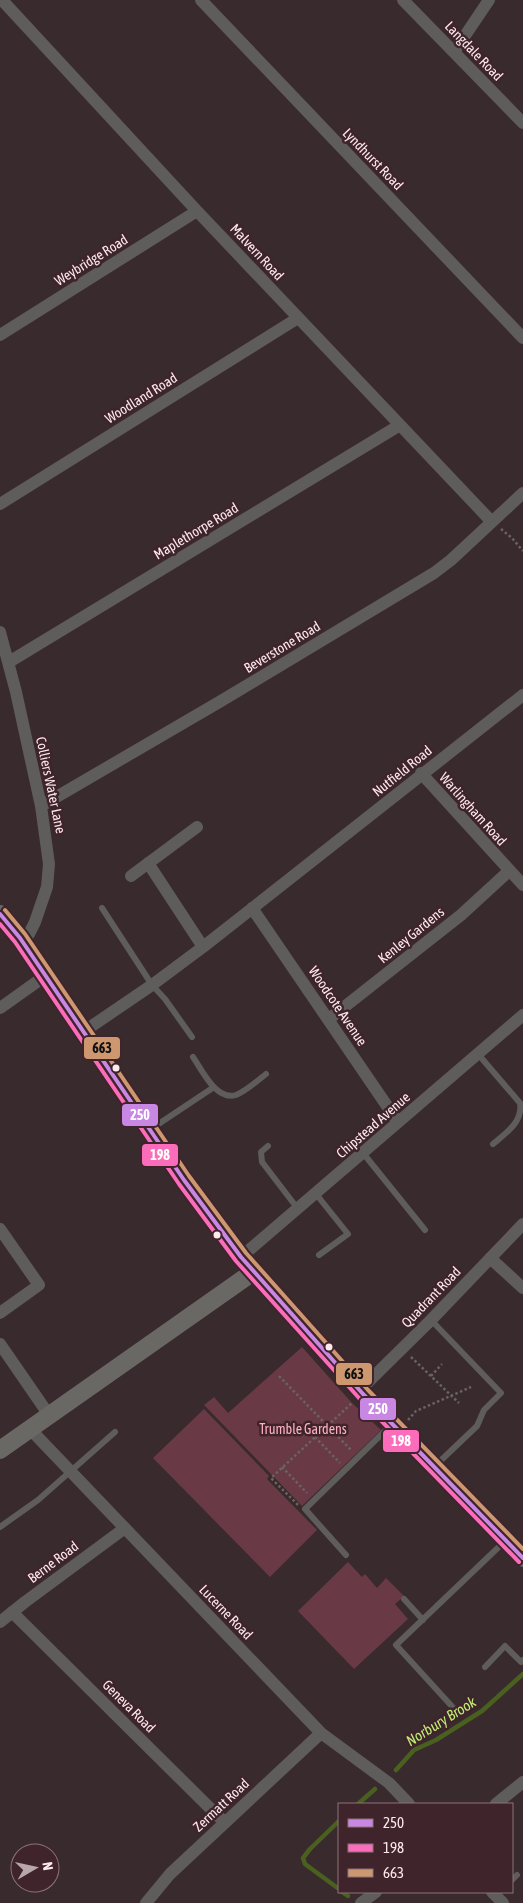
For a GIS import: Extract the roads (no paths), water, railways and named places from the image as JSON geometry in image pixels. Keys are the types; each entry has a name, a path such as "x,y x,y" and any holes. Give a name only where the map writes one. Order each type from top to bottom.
{"main road":[{"path":"0,914 20,938 218,1228 253,1272 395,1427 523,1558"},
{"path":"0,1450 253,1272"}],"street":[{"name":"Malvern Road","path":"2,0 197,211 492,522"},
{"name":"Lyndhurst Road","path":"201,0 523,338"},
{"name":"Langdale Road","path":"403,0 523,123"},
{"path":"454,52 489,0"},
{"name":"Weybridge Road","path":"0,336 197,211"},
{"name":"Woodland Road","path":"0,504 298,318"},
{"name":"Maplethorpe Road","path":"9,662 400,425"},
{"name":"Beverstone Road","path":"41,806 161,737 434,573 451,560 523,492"},
{"name":"Colliers Water Lane","path":"0,632 9,662 41,806 50,864 47,887 35,922 29,934 20,938"},
{"name":"Nutfield Road","path":"83,1032 152,985 203,947 523,695"},
{"name":"Warlingham Road","path":"421,774 523,885"},
{"path":"131,876 197,827"},
{"path":"148,864 203,947"},
{"name":"Kenley Gardens","path":"329,1019 461,915 509,871"},
{"name":"Woodcote Avenue","path":"252,908 398,1122"},
{"path":"0,1008 45,976"},
{"name":"Chipstead Avenue","path":"241,1257 523,1015"},
{"name":"Quadrant Road","path":"362,1392 523,1224"},
{"path":"0,1229 39,1285 0,1313"},
{"path":"490,1258 523,1288"},
{"path":"0,1344 49,1415"},
{"name":"Lucerne Road","path":"30,1429 321,1733 389,1783 408,1803"},
{"name":"Berne Road","path":"0,1622 125,1528"},
{"name":"Geneva Road","path":"12,1612 225,1823"},
{"name":"Zermatt Road","path":"146,1903 170,1874 321,1733"},
{"path":"497,1803 523,1782"},
{"path":"361,1903 375,1893"}],"lane":[{"path":"102,908 152,985 165,999 192,1038"},
{"path":"478,1054 520,1103 522,1109 520,1121 493,1144"},
{"path":"194,1057 214,1087 222,1094 232,1096 242,1092 266,1074"},
{"path":"150,1130 214,1087"},
{"path":"268,1146 261,1152 262,1162 298,1209"},
{"path":"362,1153 425,1230"},
{"path":"316,1194 348,1234 319,1255"},
{"path":"431,1320 501,1393 484,1410 477,1426 434,1467"},
{"path":"346,1555 305,1509 346,1469 395,1427"},
{"path":"0,1527 38,1500 114,1432"},
{"path":"458,1714 396,1645 506,1541"},
{"path":"404,1599 423,1620"},
{"path":"485,1667 505,1646 521,1662 523,1660"}],"waterway":[{"name":"Norbury Brook","path":"396,1770 414,1750 436,1740 482,1711 523,1674"},
{"name":"Norbury Brook","path":"359,1803 375,1789"},
{"name":"Norbury Brook","path":"338,1822 303,1858 305,1864 338,1888"},
{"name":"Norbury Brook","path":"344,1893 348,1896"}],"park label":[{"name":"Trumble Gardens","path":"303,1429"}]}
